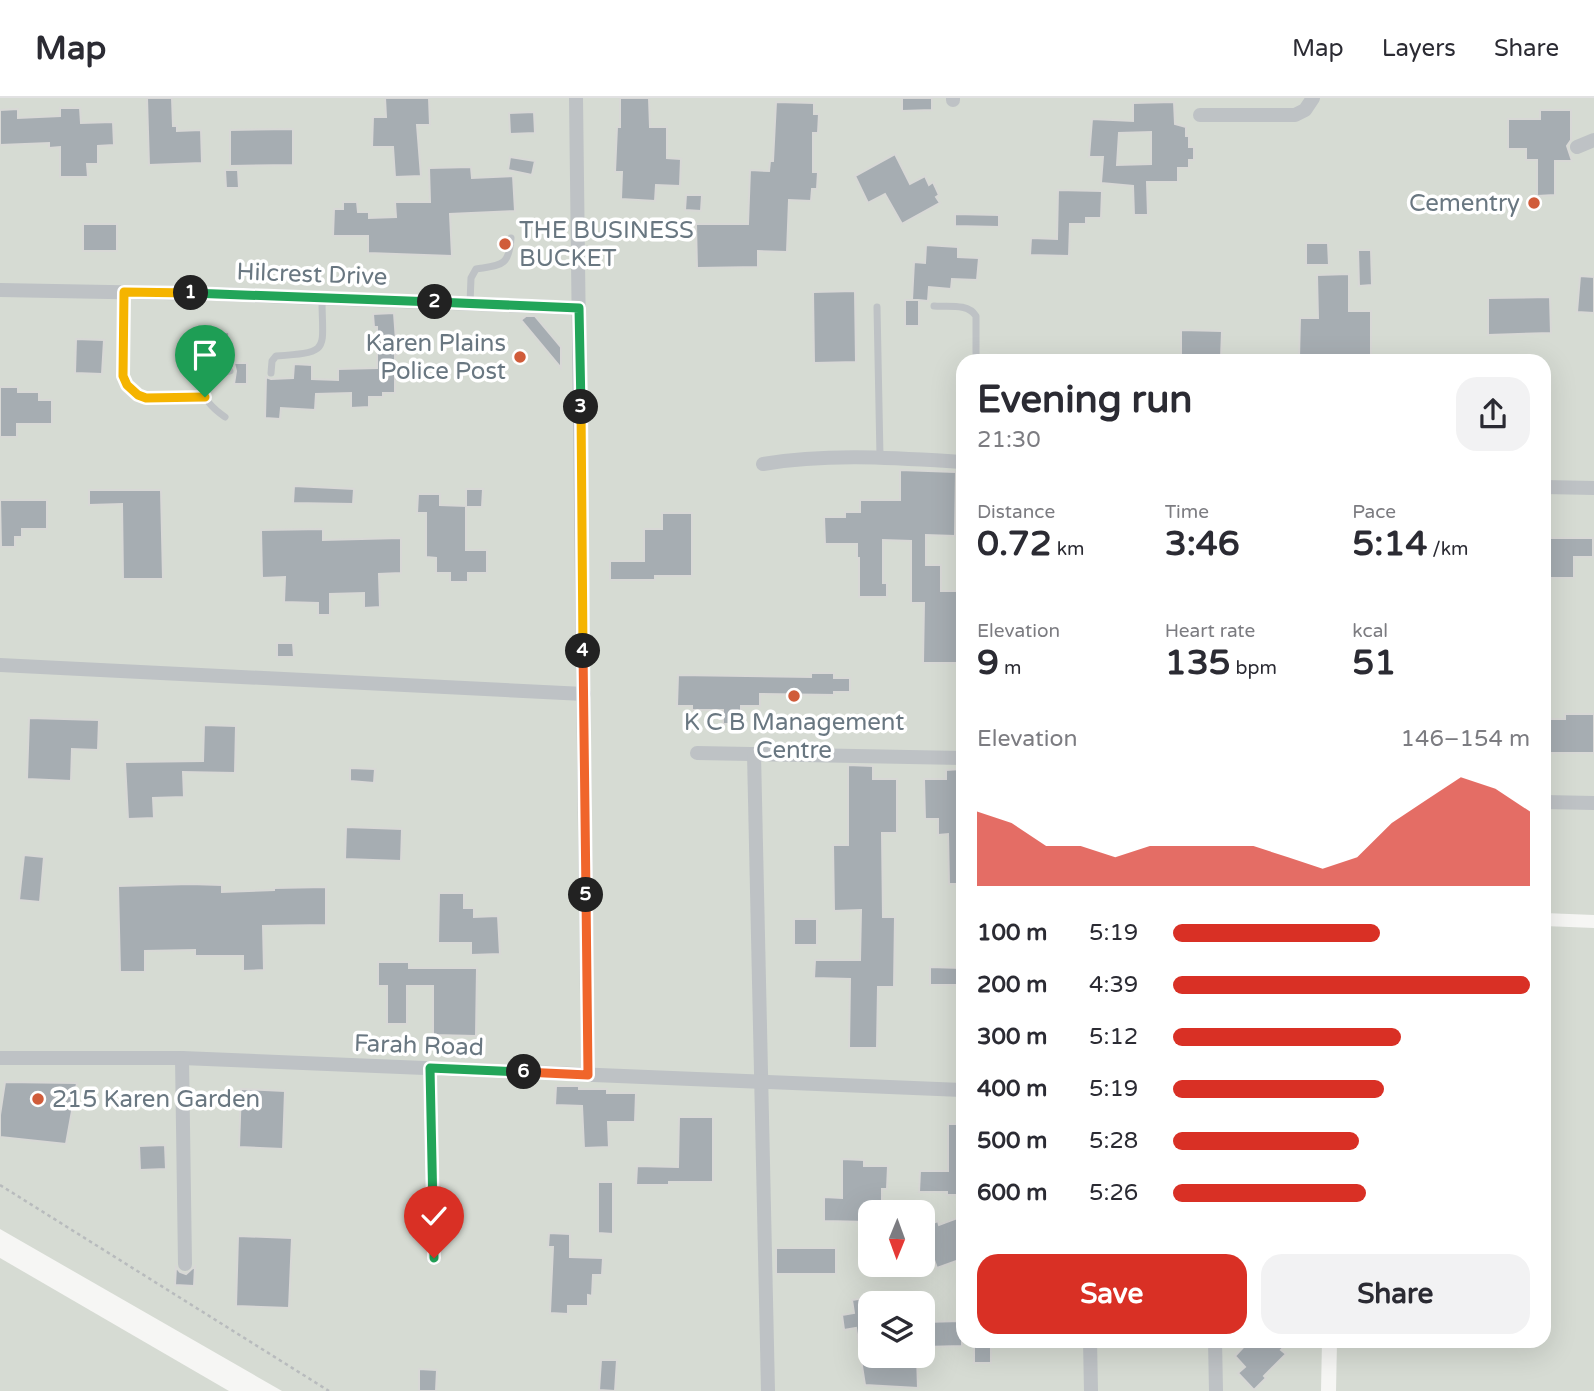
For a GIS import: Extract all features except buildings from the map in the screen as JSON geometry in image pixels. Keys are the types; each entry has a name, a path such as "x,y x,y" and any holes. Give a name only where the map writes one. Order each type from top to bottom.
{"street":[{"path":"576,98 588,1075"},
{"path":"1200,115 1295,115 1306,110 1313,98"},
{"path":"1577,147 1594,141"},
{"name":"Hilcrest Drive","path":"0,290 579,308"},
{"path":"763,464 803,458 956,462"},
{"path":"1551,487 1594,488"},
{"path":"0,664 584,694"},
{"path":"697,753 956,758"},
{"path":"754,754 768,1391"},
{"path":"1551,802 1594,803"},
{"name":"Farah Road","path":"0,1058 182,1058 956,1090"},
{"path":"182,1058 185,1264"},
{"path":"430,1068 434,1258"},
{"path":"1090,1348 1091,1391"},
{"path":"1215,1348 1216,1391"}],"lane":[{"path":"470,303 472,274 475,269 504,263 509,258 511,238"},
{"path":"124,292 123,376 127,385 146,398 205,397"},
{"path":"271,373 272,361 276,356 312,354 319,349 322,342 321,298"},
{"path":"934,306 966,307 973,311 976,316 976,354"},
{"path":"877,307 886,458"},
{"path":"225,416 209,405 204,387 208,380 230,371"}],"path":[{"path":"0,1185 328,1391"}],"shaded area":[{"path":"0,98 1594,98 1594,915 1551,913 1551,354 956,354 956,1348 1322,1348 1321,1391 282,1391 0,1229"},
{"path":"1551,926 1594,928 1594,1391 1336,1391 1337,1348 1551,1348"},
{"path":"0,1258 229,1391 0,1391"}],"place":[{"name":"Cementry","path":"1534,203"},
{"name":"THE BUSINESS BUCKET","path":"505,244"},
{"name":"Karen Plains Police Post","path":"520,357"},
{"name":"K C B Management Centre","path":"794,696"},
{"name":"215 Karen Garden","path":"38,1099"}],"route":[{"path":"205,397 146,398 133,392 127,385 123,376 124,292 579,308 588,1075 430,1068 434,1258"}]}
